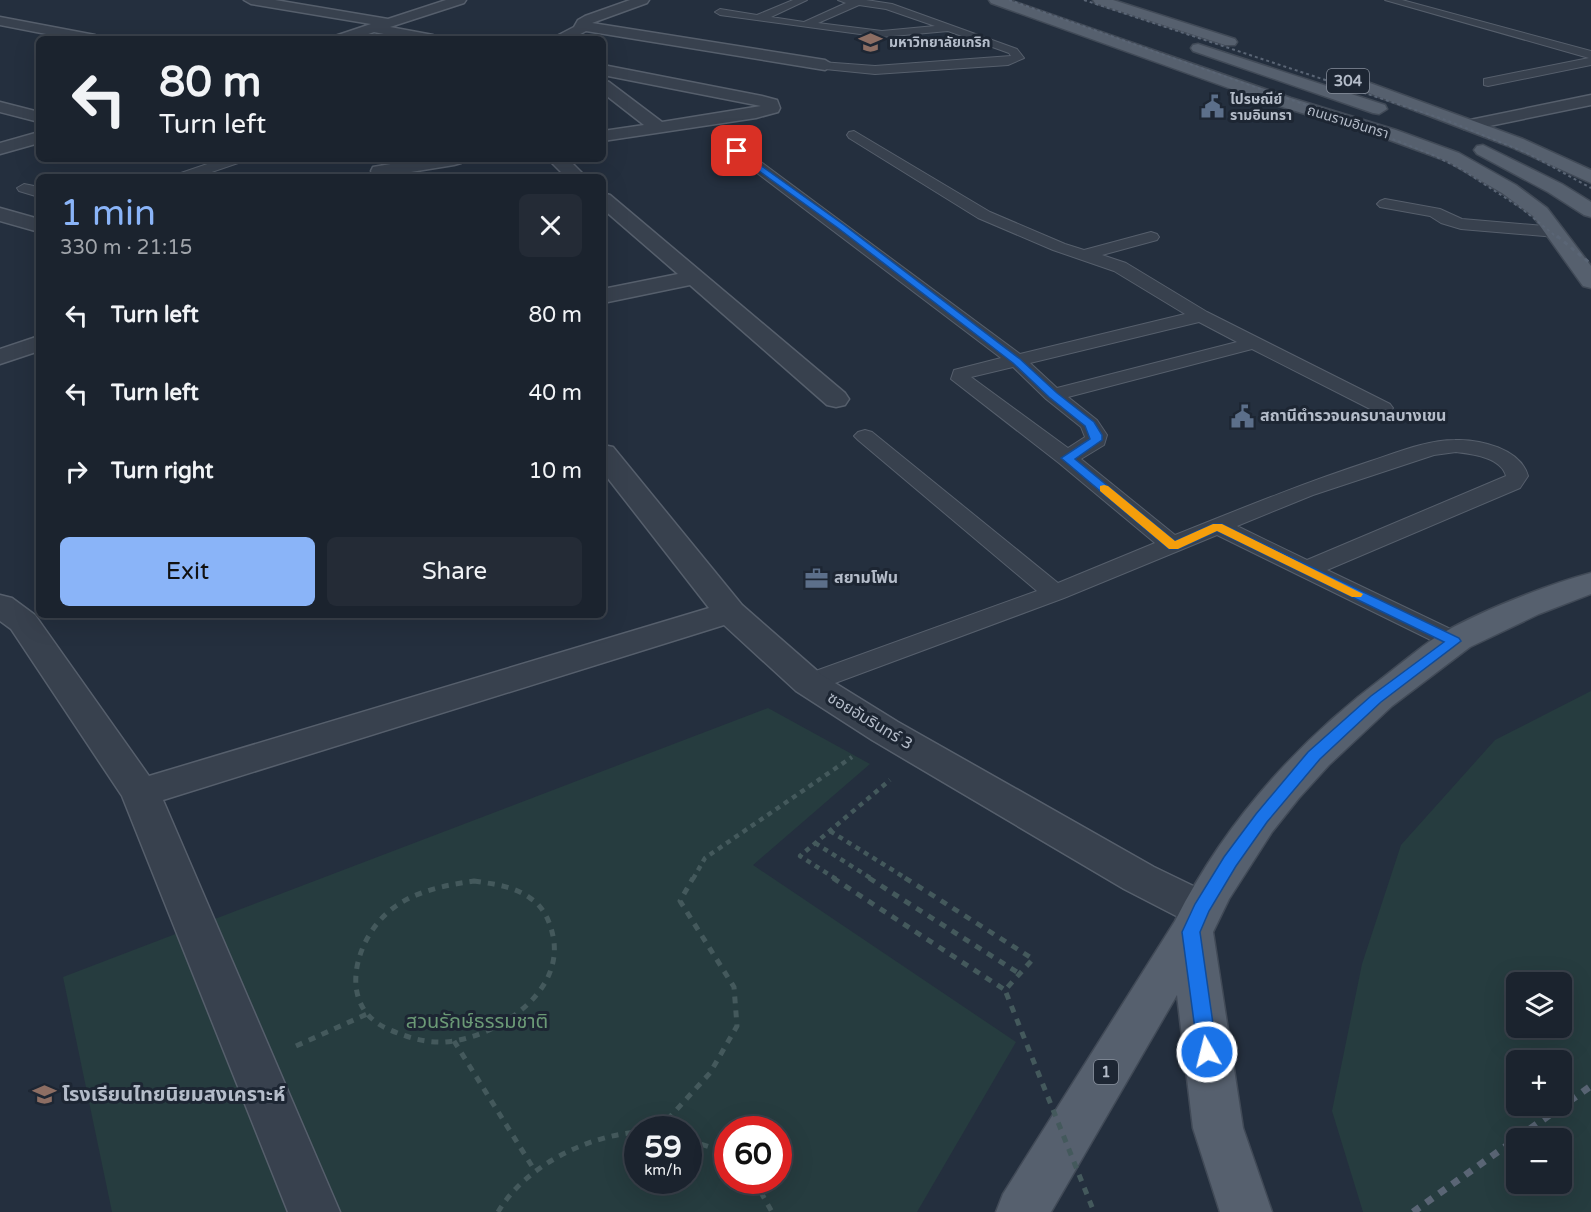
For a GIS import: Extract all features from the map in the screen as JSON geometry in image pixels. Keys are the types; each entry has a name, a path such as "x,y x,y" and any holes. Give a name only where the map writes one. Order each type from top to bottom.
{"main road":[{"name":"ถนนรามอินทรา","path":"996,0 1285,102 1390,134 1443,153 1483,172 1509,189 1561,230"},
{"name":"ถนนรามอินทรา","path":"1029,0 1182,46 1406,118 1456,138 1518,168 1591,211"},
{"path":"1096,6 1148,31"},
{"path":"1096,6 1255,50"},
{"name":"ถนนรามอินทรา","path":"1182,46 1383,123 1474,162 1524,191 1561,230 1591,281"},
{"name":"304","path":"1342,79 1470,125 1560,161 1591,177"},
{"path":"1561,230 1591,248"},
{"path":"1246,1212 1218,1128 1196,920 1230,861 1261,818 1314,755 1376,699 1454,641 1542,600 1591,583"},
{"name":"1","path":"1022,1212 1196,920"}],"street":[{"path":"251,0 390,22"},
{"path":"349,36 459,0"},
{"path":"565,36 580,30 590,19 642,0"},
{"path":"0,21 79,36"},
{"path":"582,26 825,65"},
{"path":"373,28 417,36"},
{"path":"606,71 762,101 771,104 772,108 756,113 606,136"},
{"path":"606,87 658,127"},
{"path":"1470,125 1591,100"},
{"path":"0,107 36,116"},
{"path":"0,149 36,138"},
{"path":"379,169 432,162"},
{"path":"560,162 574,174"},
{"path":"606,202 836,399"},
{"path":"0,214 36,225"},
{"path":"606,295 693,278"},
{"path":"0,357 36,344"},
{"name":"ซอยอัมรินทร์ 3","path":"606,461 730,612 809,683 885,731 1139,878 1196,920"},
{"path":"140,793 730,612"},
{"path":"23,614 140,793 314,1212"}],"lane":[{"path":"758,18 802,0"},
{"path":"825,65 875,70 1008,61 1018,58 1013,51 888,6 843,0"},
{"path":"1390,0 1591,55"},
{"path":"1402,3 1421,0"},
{"path":"805,25 858,2"},
{"path":"739,3 720,12 858,33 882,34 951,29"},
{"path":"1488,82 1591,61"},
{"path":"854,135 984,215 1059,247 1088,254 1120,267 1201,316 1383,408"},
{"path":"737,151 841,226 1017,361 1053,395 1090,424 1096,440 1067,458"},
{"path":"192,174 227,162"},
{"path":"1385,204 1435,212 1447,220 1461,224 1561,230"},
{"path":"1088,254 1151,237"},
{"path":"1173,546 1067,458 960,376 964,372 1201,316"},
{"path":"1053,395 1254,343"},
{"path":"865,436 1055,593"},
{"path":"809,683 1055,593 1305,490 1431,449 1455,446 1480,449 1503,458 1515,468 1517,476 1512,483 1306,569"},
{"path":"1217,526 1454,641"}],"path":[{"path":"671,1116 710,1073 737,1026 734,987 680,901 705,858 807,786 840,766 885,731"},
{"path":"923,753 800,856 1005,990 1094,1212"},
{"path":"830,831 1033,959 1005,990"},
{"path":"816,843 1020,974"},
{"path":"474,881 503,885 528,896 546,914 555,936 555,962 543,988 520,1012 490,1030 454,1041 419,1041 389,1032 367,1014 355,990 355,964 366,938 386,914 412,897 442,886 474,881"},
{"path":"253,1065 367,1014"},
{"path":"454,1041 535,1171"},
{"path":"498,1212 535,1171 576,1146 624,1132"},
{"path":"762,1194 772,1212"}],"green space":[{"path":"1591,691 1591,1212 1363,1212 1332,1111 1362,964 1401,845 1495,740"},
{"name":"สวนรักษ์ธรรมชาติ","path":"768,708 870,764 753,865 1016,1042 917,1212 112,1212 63,977"}],"railway":[{"path":"1009,0 1314,108 1433,155 1461,169 1521,208 1558,238"},
{"path":"1084,0 1446,120 1527,153 1591,188"},
{"path":"1557,236 1591,264"},
{"path":"1531,1128 1591,1086"},
{"path":"1413,1212 1506,1146"}],"slow traffic":[{"path":"1104,488 1173,546 1217,526 1357,594"}],"place":[{"name":"มหาวิทยาลัยเกริก","path":"871,42"},
{"name":"ไปรษณีย์ รามอินทรา","path":"1212,107"},
{"name":"สถานีตำรวจนครบาลบางเขน","path":"1242,416"},
{"name":"สยามโฟน","path":"816,578"},
{"name":"โรงเรียนไทยนิยมสงเคราะห์","path":"44,1095"}],"route":[{"path":"737,151 841,226 1017,361 1053,395 1090,424 1096,440 1067,458 1173,546 1217,526 1454,641 1376,699 1314,755 1261,818 1230,861 1201,909 1191,932 1207,1052"}]}
